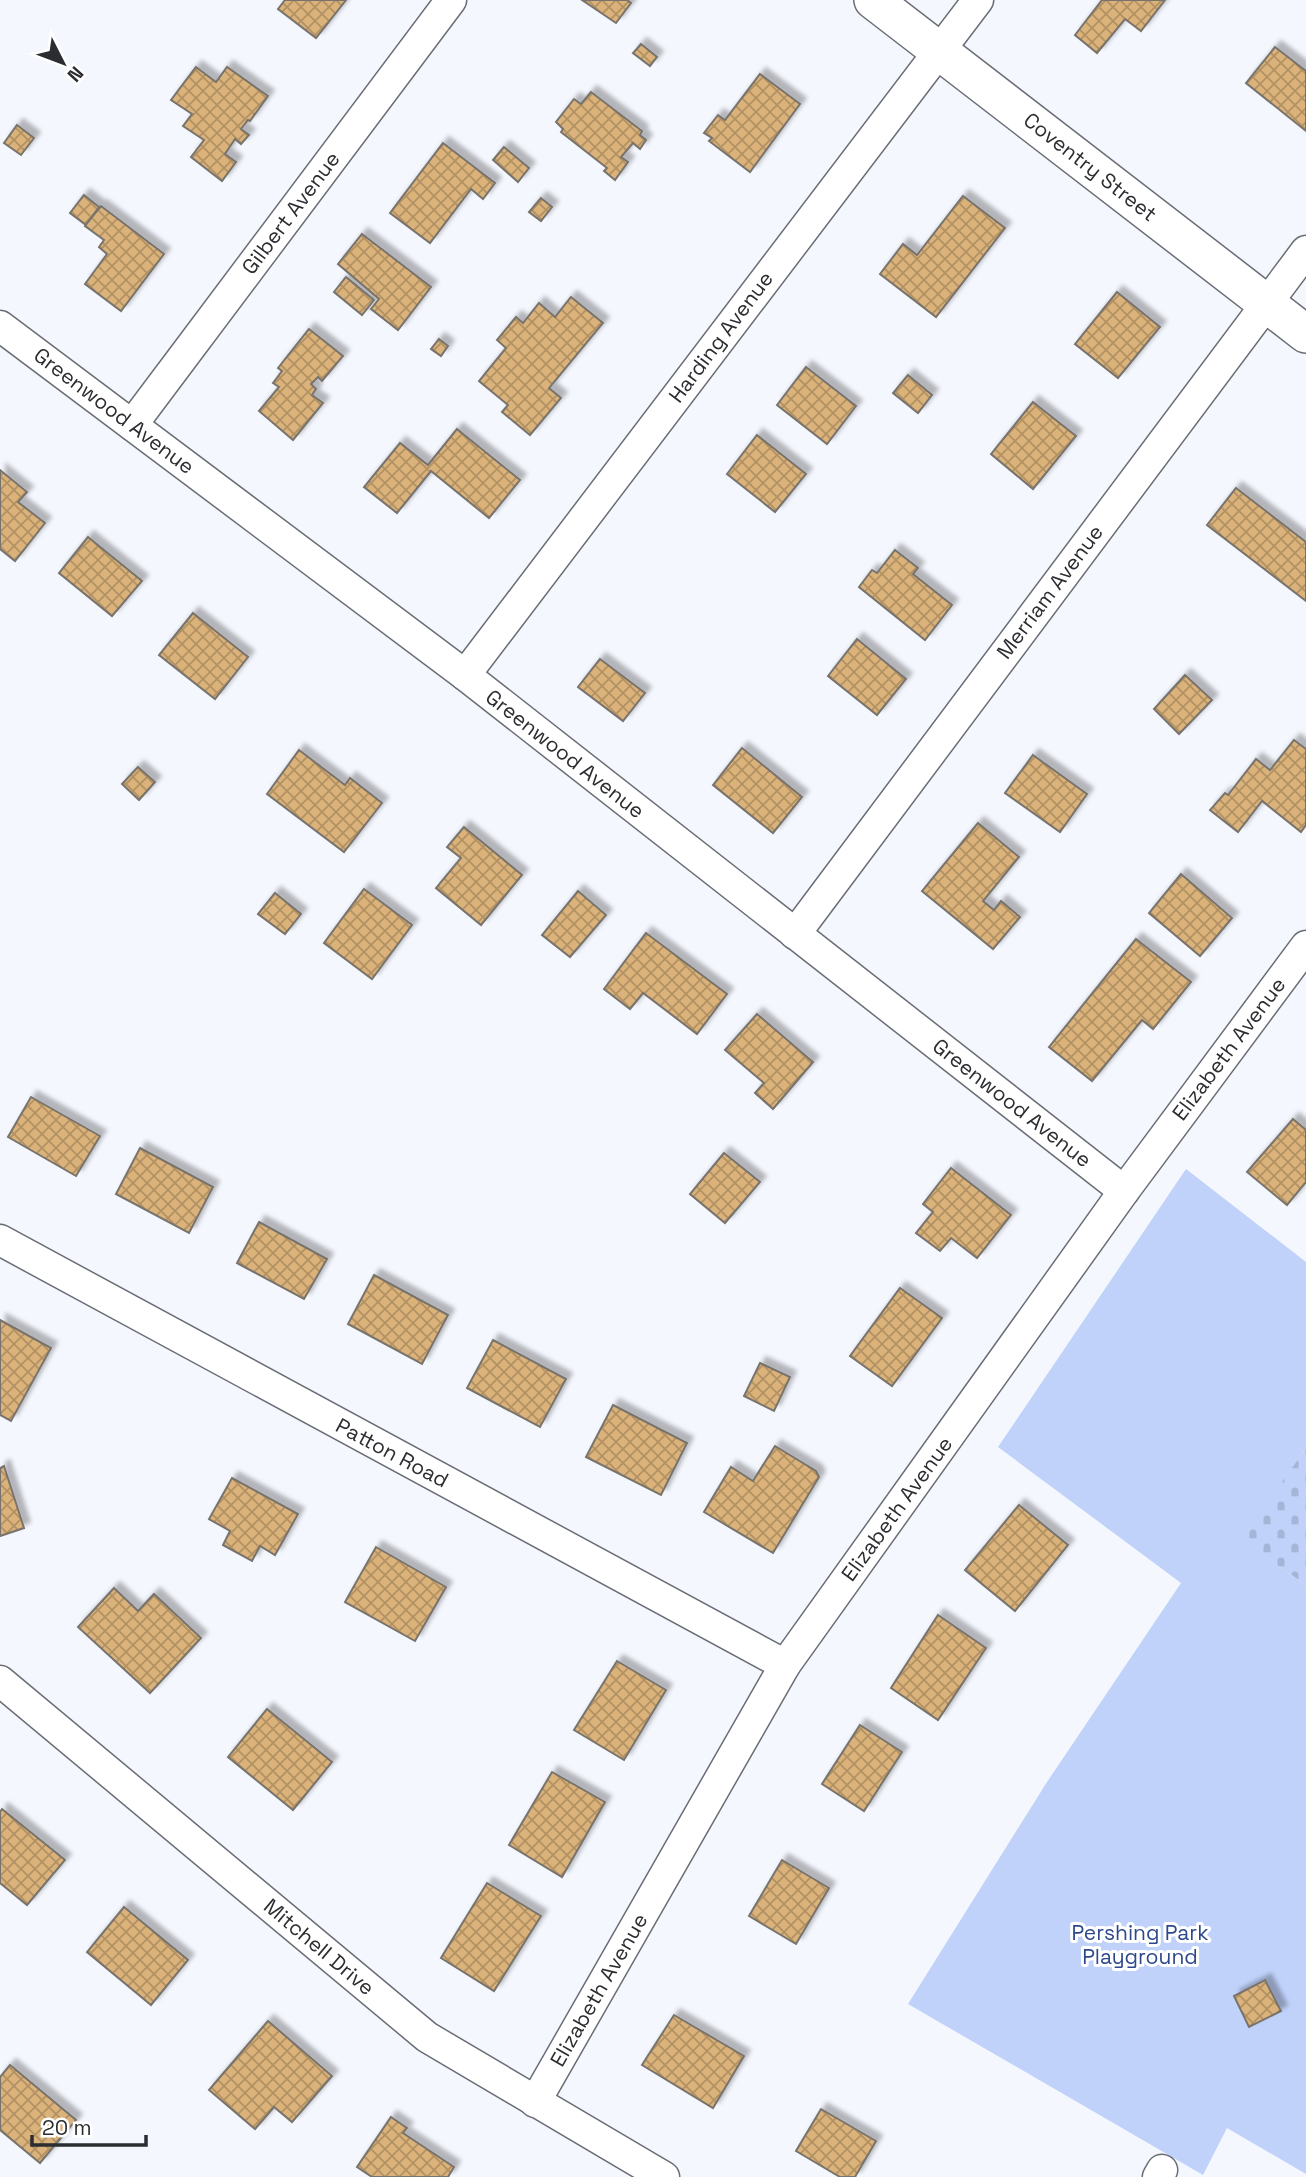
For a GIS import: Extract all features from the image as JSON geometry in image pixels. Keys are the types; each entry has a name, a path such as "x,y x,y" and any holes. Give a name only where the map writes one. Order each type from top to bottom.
{"street":[{"name":"Gilbert Avenue","path":"132,425 451,0"},
{"name":"Coventry Street","path":"873,0 1306,334"},
{"name":"Harding Avenue","path":"465,675 978,0"},
{"name":"Merriam Avenue","path":"795,934 1265,302 1306,251"},
{"name":"Greenwood Avenue","path":"0,326 465,675 1124,1191"},
{"name":"Elizabeth Avenue","path":"535,2102 785,1665 1124,1191 1306,946"},
{"name":"Patton Road","path":"0,1240 785,1665"},
{"name":"Mitchell Drive","path":"0,1681 427,2037 664,2177"}],"green space":[{"name":"Pershing Park Playground","path":"1186,1169 1306,1262 1306,1448 1242,1540 1306,1585 1306,2174 1227,2128 1203,2175 908,2004 1047,1782 1181,1583 998,1447"},
{"path":"1306,1448 1306,1585 1241,1540"}],"building":[{"path":"285,0 346,0 316,38 278,9"},
{"path":"582,0 627,0 631,3 616,23"},
{"path":"1102,0 1165,0 1141,31 1125,19 1097,53 1075,35"},
{"path":"641,44 657,57 650,66 633,53"},
{"path":"1275,47 1306,71 1306,131 1246,83"},
{"path":"196,67 216,82 227,67 268,96 241,129 249,135 241,144 235,139 225,154 236,162 222,181 191,157 204,140 183,126 192,114 171,100"},
{"path":"760,74 800,104 750,172 709,141 712,138 704,133 718,115 725,120"},
{"path":"591,92 642,131 640,135 646,140 640,149 633,143 621,157 628,162 615,180 604,171 607,168 561,132 563,129 556,122 574,99 581,104"},
{"path":"17,125 34,138 21,155 4,143"},
{"path":"443,143 495,183 483,199 471,189 430,243 390,213"},
{"path":"504,147 529,168 518,182 493,160"},
{"path":"84,195 99,207 86,225 70,213"},
{"path":"963,196 1005,228 936,317 880,274 903,244 917,255"},
{"path":"541,198 552,207 541,221 529,212"},
{"path":"101,206 164,254 121,311 85,284 107,254 99,247 104,240 85,226"},
{"path":"362,234 431,287 398,330 371,309 379,299 338,264"},
{"path":"346,277 374,300 362,315 334,292"},
{"path":"1117,292 1160,327 1118,378 1075,344"},
{"path":"571,297 603,323 549,388 561,398 530,435 502,412 508,405 479,381 506,348 497,340 516,317 523,323 539,303 555,317"},
{"path":"309,329 343,356 322,381 318,377 311,384 316,389 312,395 323,403 293,440 259,411 279,387 273,383 282,371 278,368"},
{"path":"439,339 448,346 441,356 431,349"},
{"path":"806,367 856,406 827,444 777,405"},
{"path":"908,375 932,395 918,413 893,393"},
{"path":"1033,402 1076,436 1033,489 991,454"},
{"path":"457,429 520,480 489,518 431,471 397,513 364,487 400,443 428,465"},
{"path":"757,435 806,474 775,512 727,474"},
{"path":"0,470 27,492 18,502 45,523 15,561 0,549"},
{"path":"1236,488 1306,542 1306,601 1207,525"},
{"path":"88,537 142,581 112,616 59,573"},
{"path":"895,550 918,568 913,574 952,605 925,640 859,587 872,570 877,573"},
{"path":"193,613 248,657 215,699 159,655"},
{"path":"857,639 906,679 877,715 828,676"},
{"path":"600,659 645,693 623,721 578,687"},
{"path":"1185,675 1212,700 1179,734 1154,709"},
{"path":"1294,740 1306,749 1306,825 1301,832 1262,801 1238,832 1210,810 1225,793 1228,795 1256,759 1270,770"},
{"path":"742,748 802,797 773,833 713,785"},
{"path":"299,750 345,785 350,778 382,803 344,852 267,794"},
{"path":"1033,755 1087,794 1060,832 1005,793"},
{"path":"138,767 155,782 139,800 122,784"},
{"path":"978,823 1019,857 983,901 994,910 1001,901 1020,917 993,949 922,891"},
{"path":"464,827 522,875 481,925 436,888 461,858 447,847"},
{"path":"1181,874 1232,918 1200,956 1149,913"},
{"path":"364,889 412,925 372,979 324,943"},
{"path":"578,891 606,915 570,957 542,935"},
{"path":"275,893 301,914 285,934 258,914"},
{"path":"646,933 727,994 697,1034 643,993 630,1009 604,989"},
{"path":"1136,939 1191,982 1153,1029 1142,1020 1092,1081 1049,1047"},
{"path":"757,1014 813,1062 773,1109 755,1093 764,1083 725,1050"},
{"path":"31,1097 100,1136 76,1176 8,1137"},
{"path":"1293,1119 1306,1130 1306,1182 1287,1205 1247,1172"},
{"path":"140,1148 213,1187 189,1233 116,1194"},
{"path":"724,1153 760,1182 725,1223 690,1194"},
{"path":"951,1168 1011,1215 977,1258 951,1238 940,1251 916,1233 933,1212 923,1204"},
{"path":"259,1222 327,1259 304,1299 237,1263"},
{"path":"374,1275 448,1315 422,1364 348,1324"},
{"path":"900,1288 942,1318 892,1386 850,1356"},
{"path":"0,1320 51,1348 11,1421 0,1415"},
{"path":"493,1340 566,1379 540,1427 467,1388"},
{"path":"760,1363 790,1377 774,1411 744,1396"},
{"path":"613,1405 687,1443 661,1495 586,1457"},
{"path":"775,1446 816,1471 819,1477 773,1553 704,1512 731,1467 753,1481"},
{"path":"4,1466 24,1528 0,1536 0,1468"},
{"path":"232,1478 298,1514 275,1555 260,1546 252,1561 223,1545 230,1531 209,1519"},
{"path":"1019,1505 1068,1545 1015,1611 965,1570"},
{"path":"376,1547 446,1587 415,1641 345,1602"},
{"path":"114,1588 138,1611 154,1594 201,1638 150,1693 78,1627"},
{"path":"938,1615 986,1648 938,1720 891,1688"},
{"path":"617,1661 666,1690 624,1760 574,1730"},
{"path":"267,1709 332,1762 293,1810 228,1757"},
{"path":"860,1725 902,1752 864,1811 822,1784"},
{"path":"552,1772 605,1802 562,1877 509,1845"},
{"path":"2,1809 65,1860 27,1905 0,1883"},
{"path":"782,1860 829,1888 796,1944 749,1916"},
{"path":"487,1883 541,1916 494,1991 441,1958"},
{"path":"124,1907 188,1960 151,2005 87,1952"},
{"path":"1265,1980 1281,2011 1249,2027 1234,1996"},
{"path":"674,2015 744,2056 713,2108 642,2065"},
{"path":"268,2021 332,2076 292,2122 274,2107 255,2129 209,2090"},
{"path":"10,2065 76,2120 40,2163 0,2130 0,2077"},
{"path":"821,2109 876,2141 855,2177 840,2177 796,2151"},
{"path":"391,2117 407,2128 403,2133 454,2167 448,2177 372,2177 357,2167"}]}
